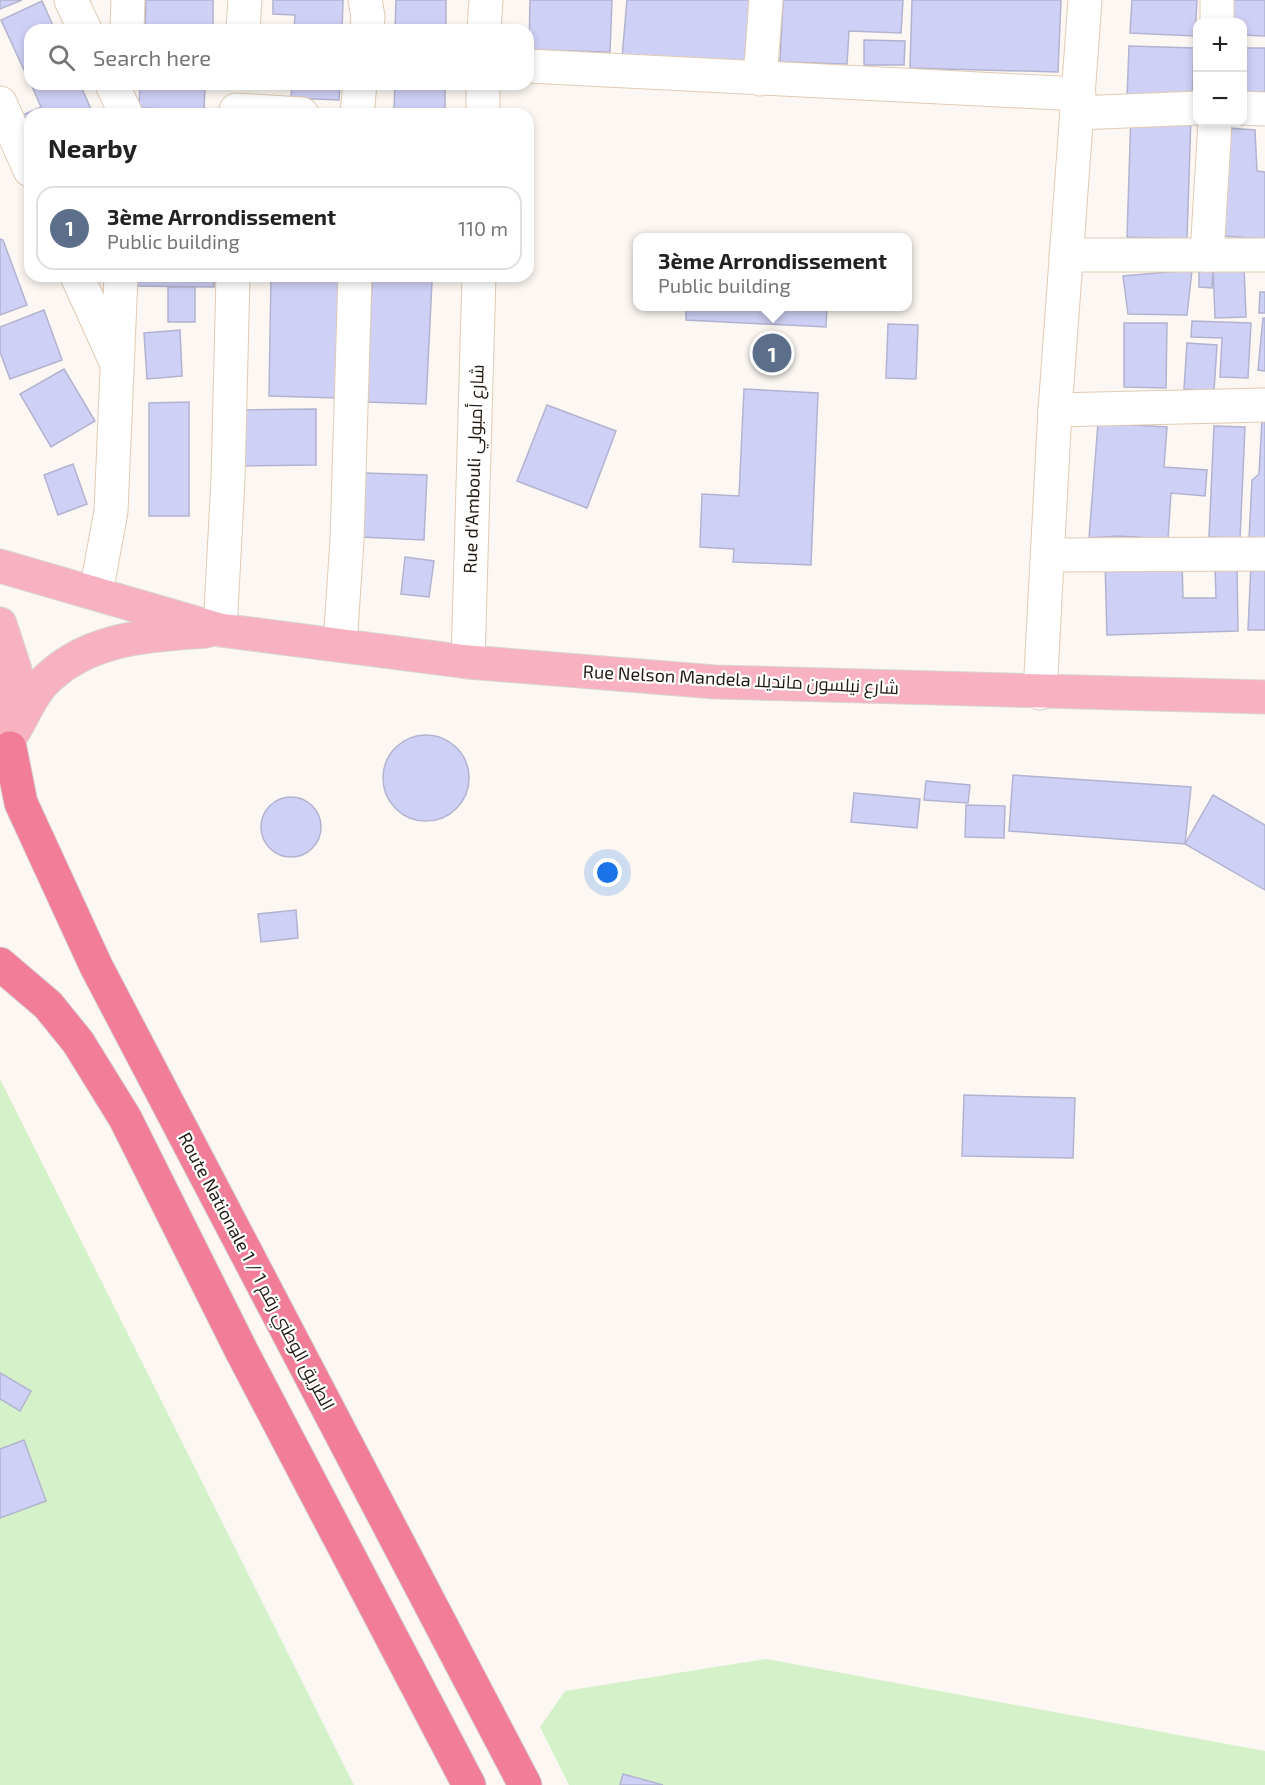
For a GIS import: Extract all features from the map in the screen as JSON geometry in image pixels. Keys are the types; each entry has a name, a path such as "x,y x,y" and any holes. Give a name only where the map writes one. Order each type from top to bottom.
{"highway":[{"name":"Route Nationale 1 / الطريق الوطني رقم 1","path":"8,750 21,803 96,966 525,1785"},
{"path":"0,964 56,1014 78,1042 125,1118 242,1352 470,1785"}],"main road":[{"name":"Rue Nelson Mandela شارع نيلسون مانديلا","path":"0,566 220,630 468,662 715,682 1040,693 1265,697"},
{"path":"0,624 15,670 8,750"},
{"name":"Rue Nelson Mandela شارع نيلسون مانديلا","path":"8,750 42,685 77,656 103,644 142,637 220,630"}],"street":[{"path":"71,0 82,24"},
{"path":"128,0 128,24"},
{"path":"243,24 245,0"},
{"path":"365,0 367,24"},
{"path":"484,24 486,0"},
{"path":"760,78 766,0"},
{"path":"1040,693 1055,410 1085,0"},
{"path":"1217,0 1217,18"},
{"path":"534,66 760,78 1078,103 1193,108"},
{"path":"358,108 359,90"},
{"path":"483,90 483,108"},
{"path":"0,103 24,157"},
{"path":"237,103 267,108"},
{"path":"1247,108 1265,109"},
{"path":"1207,255 1215,126"},
{"path":"1066,255 1265,255"},
{"path":"80,282 119,369"},
{"path":"96,593 111,511 119,369 121,282"},
{"path":"220,630 228,479 233,282"},
{"path":"340,645 347,540 355,282"},
{"name":"Rue d'Ambouli شارع أمبولي","path":"468,662 479,282"},
{"path":"1055,410 1265,405"},
{"path":"1049,555 1265,554"}],"green space":[{"path":"0,1079 354,1785 0,1785"},
{"path":"766,1659 1265,1751 1265,1785 569,1785 540,1727 565,1691"}],"building":[{"path":"0,0 22,0 0,9"},
{"path":"146,0 213,0 213,24 145,24"},
{"path":"273,0 343,0 342,24 294,24 295,15 273,14"},
{"path":"396,0 446,0 446,24 395,24"},
{"path":"530,0 612,0 610,52 534,50 534,24 530,24"},
{"path":"627,0 750,0 744,68 622,57"},
{"path":"783,0 903,0 901,33 849,31 847,64 780,62"},
{"path":"912,0 1061,0 1058,72 910,68"},
{"path":"1132,0 1197,0 1196,18 1193,18 1193,36 1130,33"},
{"path":"1230,0 1265,0 1265,36 1247,35 1247,18 1230,18"},
{"path":"42,1 52,24 24,24 24,70 1,20"},
{"path":"864,40 905,41 904,65 864,65"},
{"path":"1129,46 1193,48 1192,100 1127,98"},
{"path":"1247,48 1265,48 1265,92 1247,92"},
{"path":"34,90 83,90 90,108 39,108 41,107"},
{"path":"140,90 205,90 204,108 139,108"},
{"path":"292,90 340,90 339,100 291,98"},
{"path":"395,90 445,90 445,108 394,108"},
{"path":"1131,114 1191,116 1187,239 1127,237"},
{"path":"1228,128 1255,130 1257,171 1265,172 1265,239 1223,236"},
{"path":"0,239 3,240 27,305 0,315"},
{"path":"1244,265 1246,317 1215,318 1213,267"},
{"path":"1199,269 1213,270 1212,288 1199,287"},
{"path":"1192,270 1187,315 1128,314 1123,276"},
{"path":"133,282 214,282 214,287 133,286"},
{"path":"271,282 341,282 338,398 269,396"},
{"path":"372,282 432,282 426,404 367,402"},
{"path":"168,287 195,287 195,322 168,322"},
{"path":"1260,292 1265,292 1265,313 1259,313"},
{"path":"44,310 62,360 10,379 0,352 0,327"},
{"path":"686,311 827,311 826,327 686,320"},
{"path":"1263,318 1265,318 1265,371 1258,370"},
{"path":"1192,321 1251,323 1248,378 1220,377 1222,338 1191,337"},
{"path":"1124,323 1167,323 1166,388 1124,387"},
{"path":"888,324 918,325 916,379 886,378"},
{"path":"180,330 182,376 147,379 144,333"},
{"path":"1187,343 1217,345 1214,391 1184,389"},
{"path":"64,369 95,421 51,447 20,394"},
{"path":"744,389 818,393 811,565 733,562 734,549 700,547 702,494 739,496"},
{"path":"189,402 189,516 149,516 149,403"},
{"path":"547,405 616,431 587,508 517,481"},
{"path":"316,409 316,465 243,466 243,410"},
{"path":"1262,418 1265,418 1265,541 1249,540 1252,480 1259,474"},
{"path":"1098,423 1167,427 1164,467 1207,470 1205,496 1171,493 1168,539 1118,536 1089,538"},
{"path":"1214,426 1245,427 1240,539 1209,537"},
{"path":"73,464 87,504 58,515 44,475"},
{"path":"364,473 427,475 424,540 361,537"},
{"path":"405,557 434,561 429,597 401,594"},
{"path":"1182,560 1183,598 1216,598 1215,567 1237,567 1238,631 1107,635 1105,563"},
{"path":"1251,565 1265,565 1265,630 1248,630"},
{"path":"418,735 434,735 457,747 466,761 469,778 466,795 457,809 434,821 418,821 402,814 390,802 383,786 383,770 390,754 402,742"},
{"path":"1013,775 1191,787 1185,844 1009,831"},
{"path":"926,781 970,785 968,803 924,800"},
{"path":"854,793 920,799 917,828 851,822"},
{"path":"1213,795 1265,825 1265,890 1185,844"},
{"path":"291,797 308,802 316,810 321,827 316,844 308,852 291,857 274,852 266,844 261,827 266,810 274,802"},
{"path":"966,805 1005,806 1004,838 965,837"},
{"path":"296,910 298,938 261,942 258,914"},
{"path":"964,1095 1075,1098 1073,1158 962,1156"},
{"path":"0,1373 31,1391 20,1411 0,1399"},
{"path":"24,1440 46,1501 0,1518 0,1449"},
{"path":"623,1774 663,1785 620,1785"}],"place":[{"name":"3ème Arrondissement","path":"772,353"}]}
